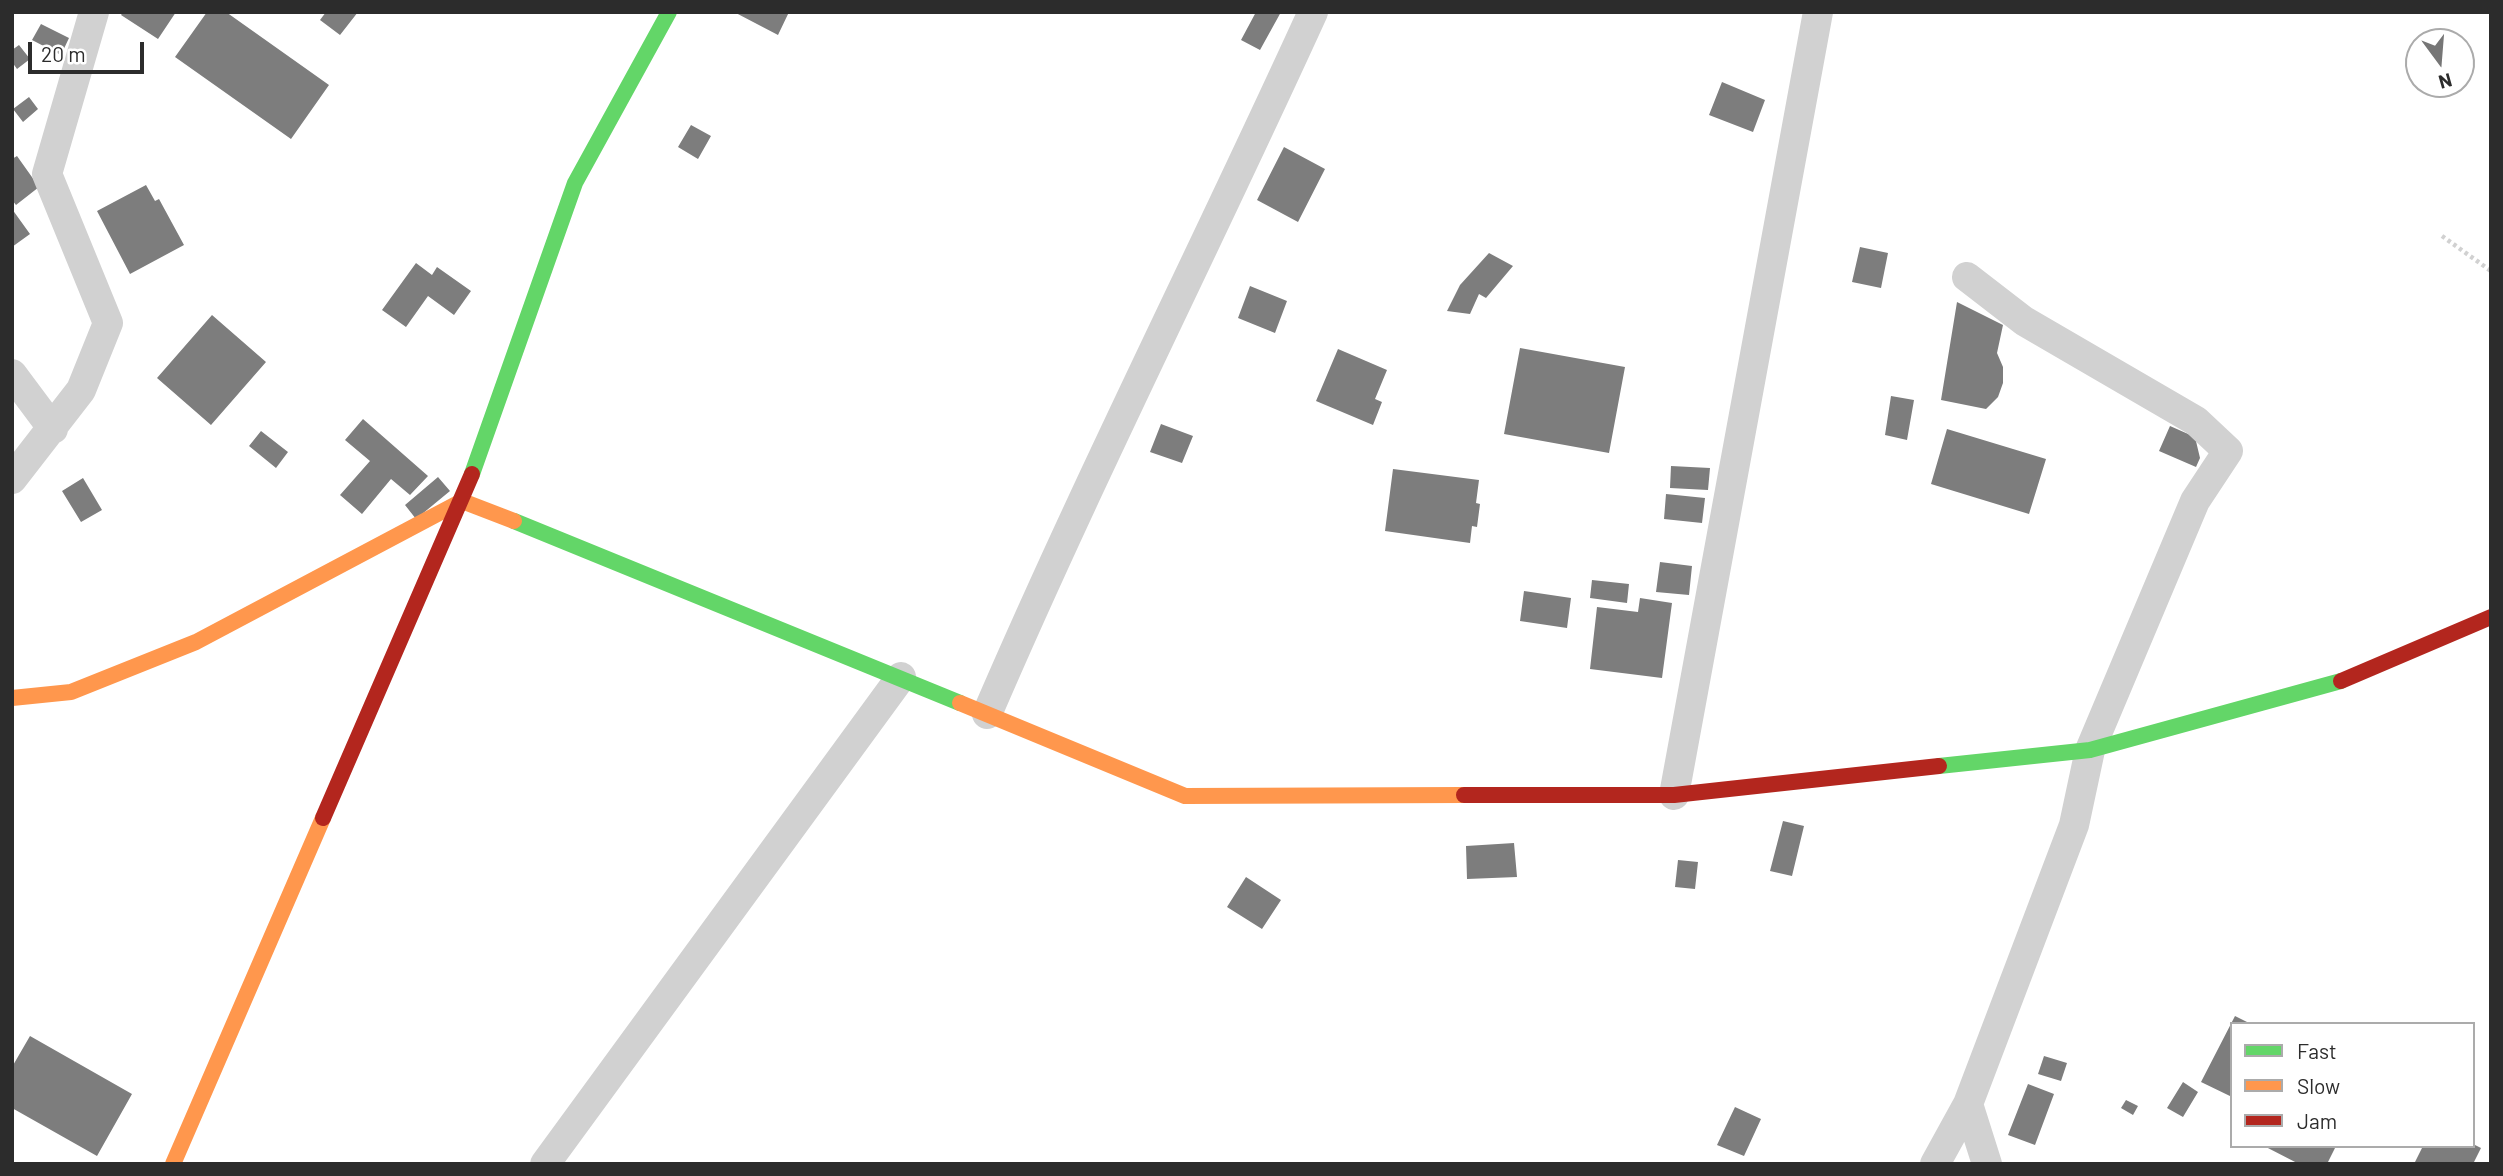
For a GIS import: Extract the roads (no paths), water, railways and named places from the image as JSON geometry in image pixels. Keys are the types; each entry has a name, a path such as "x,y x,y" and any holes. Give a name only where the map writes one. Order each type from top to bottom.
{"street":[{"path":"12,479 82,390 108,324 47,174 94,12"},
{"path":"173,1164 462,501 575,183 669,12"},
{"path":"987,714 1045,579 1240,173 1313,12"},
{"path":"1674,795 1818,12"},
{"path":"1935,1164 1968,1104 2074,825 2090,750 2195,501 2228,451 2196,421 2024,321 1967,277"},
{"path":"12,374 53,429"},
{"path":"12,698 71,692 196,642 462,501 901,677 1185,796 1674,795 2090,750 2346,680 2491,617"},
{"path":"545,1164 901,677"},
{"path":"1968,1104 1987,1164"}]}
